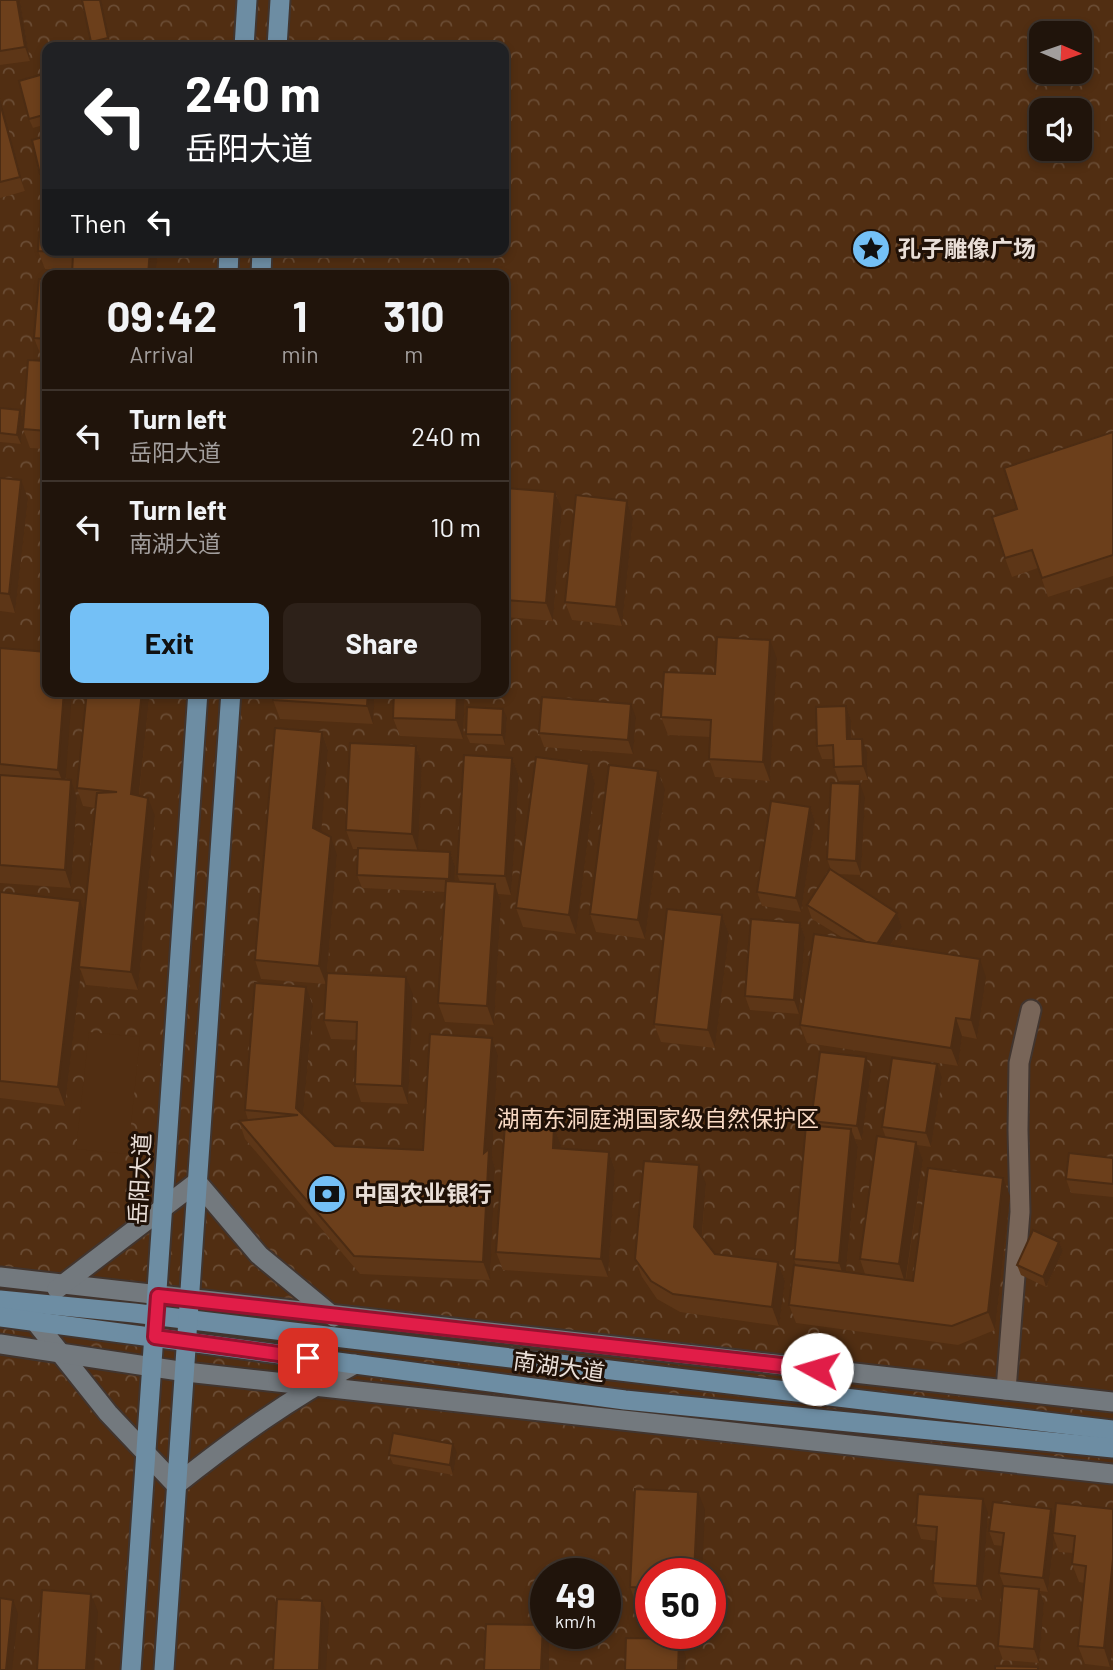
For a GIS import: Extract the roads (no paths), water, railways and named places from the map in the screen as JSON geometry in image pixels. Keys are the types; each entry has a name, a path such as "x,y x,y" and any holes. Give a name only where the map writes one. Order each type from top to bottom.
{"main road":[{"path":"244,42 247,0"},
{"path":"277,42 280,0"},
{"name":"岳阳大道","path":"131,1670 198,697"},
{"path":"164,1670 232,697"},
{"path":"176,1485 108,1413 60,1351 35,1312 63,1285 197,1182"},
{"path":"197,1182 259,1255 365,1342"},
{"path":"0,1277 1113,1402"},
{"name":"南湖大道","path":"0,1300 35,1312 155,1337 625,1400 1113,1448"},
{"name":"南湖大道","path":"0,1317 35,1312 157,1317 1113,1430"},
{"path":"0,1344 186,1372 1113,1474"},
{"path":"176,1485 247,1429 314,1386 355,1364"}],"street":[{"path":"1006,1390 1020,1212 1019,1063 1031,1010"}],"place":[{"name":"孔子雕像广场","path":"871,249"},
{"name":"中国农业银行","path":"327,1194"}],"park label":[{"name":"湖南东洞庭湖国家级自然保护区","path":"658,1119"}]}
